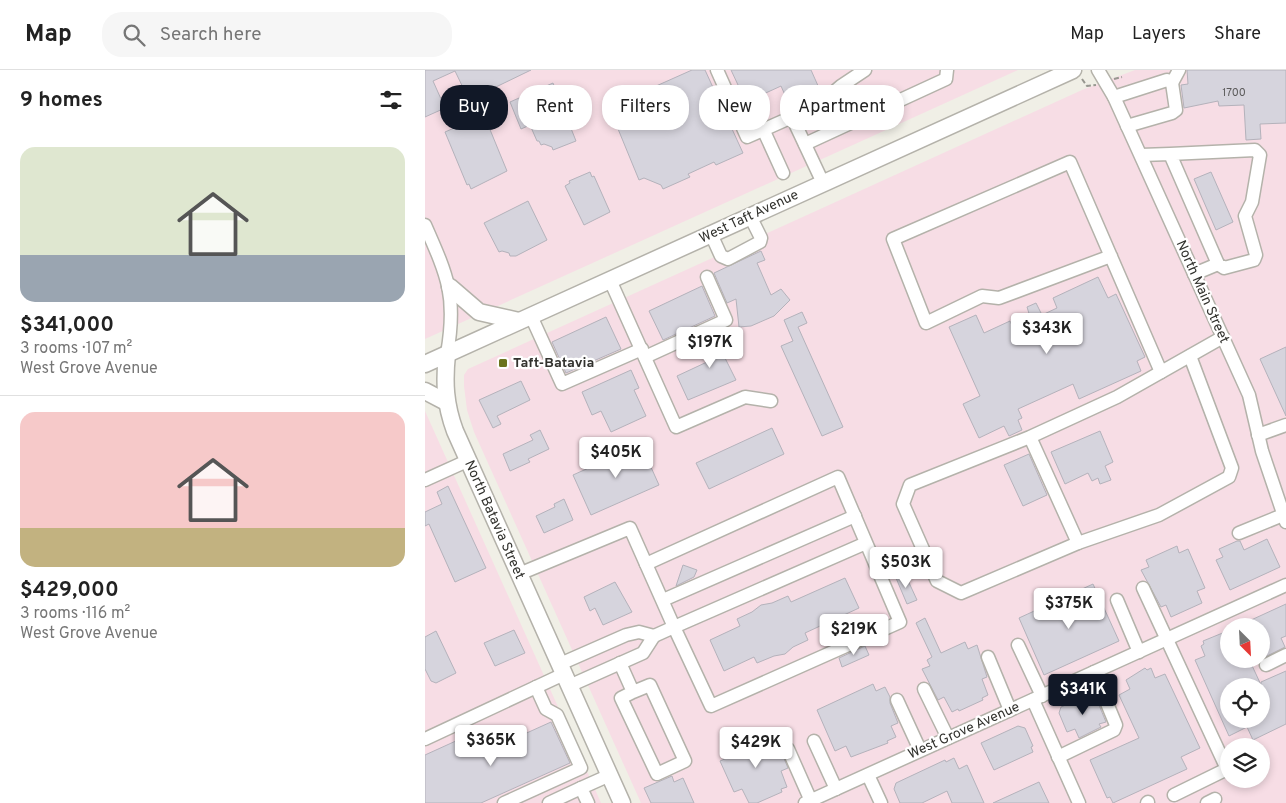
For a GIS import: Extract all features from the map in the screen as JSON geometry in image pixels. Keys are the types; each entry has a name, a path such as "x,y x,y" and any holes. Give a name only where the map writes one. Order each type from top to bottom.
{"main road":[{"name":"West Taft Avenue","path":"425,364 1073,70"},
{"path":"450,287 479,312 525,319"},
{"name":"North Batavia Street","path":"447,354 444,384 450,418 467,461 609,775 619,802"},
{"path":"425,391 446,402"}],"street":[{"path":"717,70 724,85"},
{"path":"842,85 865,70"},
{"path":"805,144 947,79 947,70"},
{"name":"North Main Street","path":"1098,70 1114,97 1141,155 1249,395 1258,435 1285,518"},
{"path":"1127,126 1172,113 1176,110 1172,83 1179,70"},
{"path":"1114,97 1167,80 1172,83"},
{"path":"744,130 747,137 763,130 783,174"},
{"path":"798,130 823,183"},
{"path":"1141,155 1255,150 1260,155 1252,202 1245,216 1256,256 1253,260 1224,268 1218,264 1170,154"},
{"path":"1111,256 999,298 982,296 926,323 893,239 1070,162 1111,256 1161,372"},
{"path":"711,234 721,256 728,259 760,242 761,238 750,216"},
{"name":"North Batavia Street","path":"425,225 450,287 453,314 447,354"},
{"path":"1194,274 1218,264"},
{"path":"525,319 562,384 726,320 707,277"},
{"path":"610,280 676,428 745,397 771,402"},
{"path":"1190,356 1232,468 1229,477 1159,515 1078,543 961,593 937,582 903,504 911,485 1030,437 1117,397 1161,372 1190,356 1223,338"},
{"path":"1258,435 1286,424"},
{"path":"1030,437 1078,543"},
{"path":"425,480 467,461"},
{"path":"519,574 630,528 646,564 663,600 674,627 711,706 900,622 838,477 646,564"},
{"path":"663,600 855,516"},
{"path":"1239,533 1285,518"},
{"path":"564,675 620,663 643,653 654,636 866,543"},
{"name":"West Grove Avenue","path":"808,802 1286,585"},
{"path":"1143,588 1227,769 1174,794"},
{"path":"1117,600 1139,652"},
{"path":"425,739 564,675 626,634 639,632 654,636"},
{"path":"1018,645 1058,757 1079,803"},
{"path":"1270,663 1286,655"},
{"path":"988,657 1010,710"},
{"path":"620,663 633,692"},
{"path":"1058,757 1114,730 1116,725 1094,672"},
{"path":"650,685 685,761 657,774 621,698 633,692 650,685"},
{"path":"503,803 581,768 557,715 546,710 536,687"},
{"path":"924,688 948,738"},
{"path":"897,700 920,750"},
{"path":"814,741 836,789"},
{"path":"788,749 808,802"},
{"path":"549,803 609,775"},
{"path":"868,775 881,803"},
{"path":"581,788 588,803"}],"shaded area":[{"path":"425,70 1018,70 904,122 904,85 780,85 780,130 886,130 425,339"},
{"path":"1135,70 1286,70 1286,803 641,803 474,432 467,410 464,386 464,375 468,369 1082,90"},
{"path":"425,411 590,778 601,803 425,803"}],"building":[{"path":"425,70 531,70 500,85 462,85 455,71 433,81 440,97 440,110 425,117"},
{"path":"692,70 705,70 712,85 699,85 699,130 732,130 743,153 716,165 714,162 688,174 690,177 663,189 661,185 644,178 639,180 618,130 689,130 689,85 658,85"},
{"path":"731,70 811,70 818,85 780,85 770,91 770,85 738,85"},
{"path":"1187,70 1286,70 1286,123 1260,124 1261,139 1246,140 1244,105 1219,106 1218,101 1184,108 1181,85 1188,84"},
{"path":"518,98 518,122 510,102"},
{"path":"450,130 490,130 507,171 471,189 469,184 467,185 445,132"},
{"path":"532,130 572,130 576,141 553,150 552,147 544,144 541,145"},
{"path":"590,172 592,177 594,176 610,212 584,225 565,186 570,183 569,181"},
{"path":"1211,172 1233,222 1216,230 1194,179"},
{"path":"528,201 547,240 516,256 510,256 509,253 502,251 499,252 484,223"},
{"path":"761,251 765,260 757,263 771,295 781,289 790,300 774,316 751,326 739,327 736,299 727,303 714,273"},
{"path":"1098,277 1108,298 1116,294 1145,357 1137,361 1141,371 1079,399 1073,384 1018,409 1022,418 1018,420 1022,430 1009,436 1004,426 979,438 963,404 980,396 949,327 976,315 984,333 1010,321 1013,328 1031,320 1027,307 1036,303 1042,315 1057,308 1053,298"},
{"path":"702,286 715,316 663,340 649,311"},
{"path":"802,312 807,323 798,327 843,427 822,436 781,346 793,341 784,320"},
{"path":"606,317 621,349 566,373 552,342"},
{"path":"729,334 736,350 724,356 736,380 688,400 677,376 707,362 700,347"},
{"path":"1286,347 1286,416 1260,359"},
{"path":"631,370 639,388 634,390 646,416 611,432 601,411 592,415 582,392"},
{"path":"521,381 530,400 497,416 501,424 493,428 479,400"},
{"path":"772,428 784,454 709,489 696,463"},
{"path":"540,430 549,449 528,459 530,462 510,471 503,454 533,440 530,435"},
{"path":"1100,431 1113,462 1105,466 1111,480 1100,484 1098,478 1092,481 1088,473 1065,484 1051,452"},
{"path":"622,445 625,452 641,445 659,485 591,515 573,475 602,462 599,456"},
{"path":"1029,454 1047,495 1023,506 1004,465"},
{"path":"448,486 486,568 455,582 429,524 425,526 425,512 442,504 437,492"},
{"path":"564,499 573,520 544,533 536,516 555,507 554,504"},
{"path":"1267,539 1280,567 1230,590 1216,560 1223,557 1219,549 1240,541 1244,550"},
{"path":"1177,546 1179,553 1188,549 1205,588 1197,591 1202,603 1171,617 1166,605 1161,607 1141,570 1149,567 1146,560"},
{"path":"683,565 697,570 694,577 676,586"},
{"path":"905,574 917,600 907,604 896,578"},
{"path":"845,578 859,608 805,633 808,640 793,647 785,654 757,663 754,657 724,671 710,640 740,626 737,619 752,612 761,605 772,603 788,596 791,602"},
{"path":"615,582 632,612 603,625 595,608 590,611 584,597"},
{"path":"1093,584 1119,641 1044,675 1019,618"},
{"path":"1286,604 1286,636 1281,638 1285,647 1270,654 1270,618 1255,618"},
{"path":"925,618 941,653 965,642 968,649 977,645 987,677 982,679 988,695 982,698 983,700 959,711 958,709 952,712 944,697 938,700 922,669 930,666 927,660 932,657 916,623"},
{"path":"514,630 525,653 495,666 484,643"},
{"path":"436,631 456,673 436,683 431,681 425,669 425,637"},
{"path":"1220,634 1220,668 1253,668 1258,678 1220,678 1220,716 1195,660 1205,656 1201,646 1204,644 1203,641"},
{"path":"865,646 869,655 842,667 839,658"},
{"path":"1145,668 1147,670 1151,668 1155,678 1165,674 1200,748 1181,757 1187,769 1113,803 1110,797 1107,798 1090,760 1139,738 1119,695 1130,689 1126,680"},
{"path":"1286,671 1286,724 1257,738 1252,738 1247,728 1270,728 1270,678"},
{"path":"873,684 876,691 885,687 890,697 890,703 898,723 891,726 896,737 887,741 888,743 851,757 846,746 835,751 817,710"},
{"path":"1094,693 1106,722 1099,724 1101,727 1079,738 1075,729 1067,732 1059,713 1061,707"},
{"path":"551,722 570,763 481,803 425,803 425,755 469,735 478,755"},
{"path":"1018,726 1025,728 1033,746 1031,747 1033,752 994,770 981,743"},
{"path":"1225,728 1245,728 1229,736"},
{"path":"764,734 766,740 774,736 780,749 788,768 781,771 787,787 781,789 782,792 757,803 749,803 742,789 734,792 720,761 727,758 724,752"},
{"path":"954,758 959,769 967,765 984,803 952,803 947,791 922,803 900,803 894,789 896,783 945,760 946,762"},
{"path":"672,776 674,782 683,778 694,803 651,803 644,788"},
{"path":"1039,782 1049,803 993,803"}],"place":[{"name":"Taft-Batavia","path":"503,363"}]}
